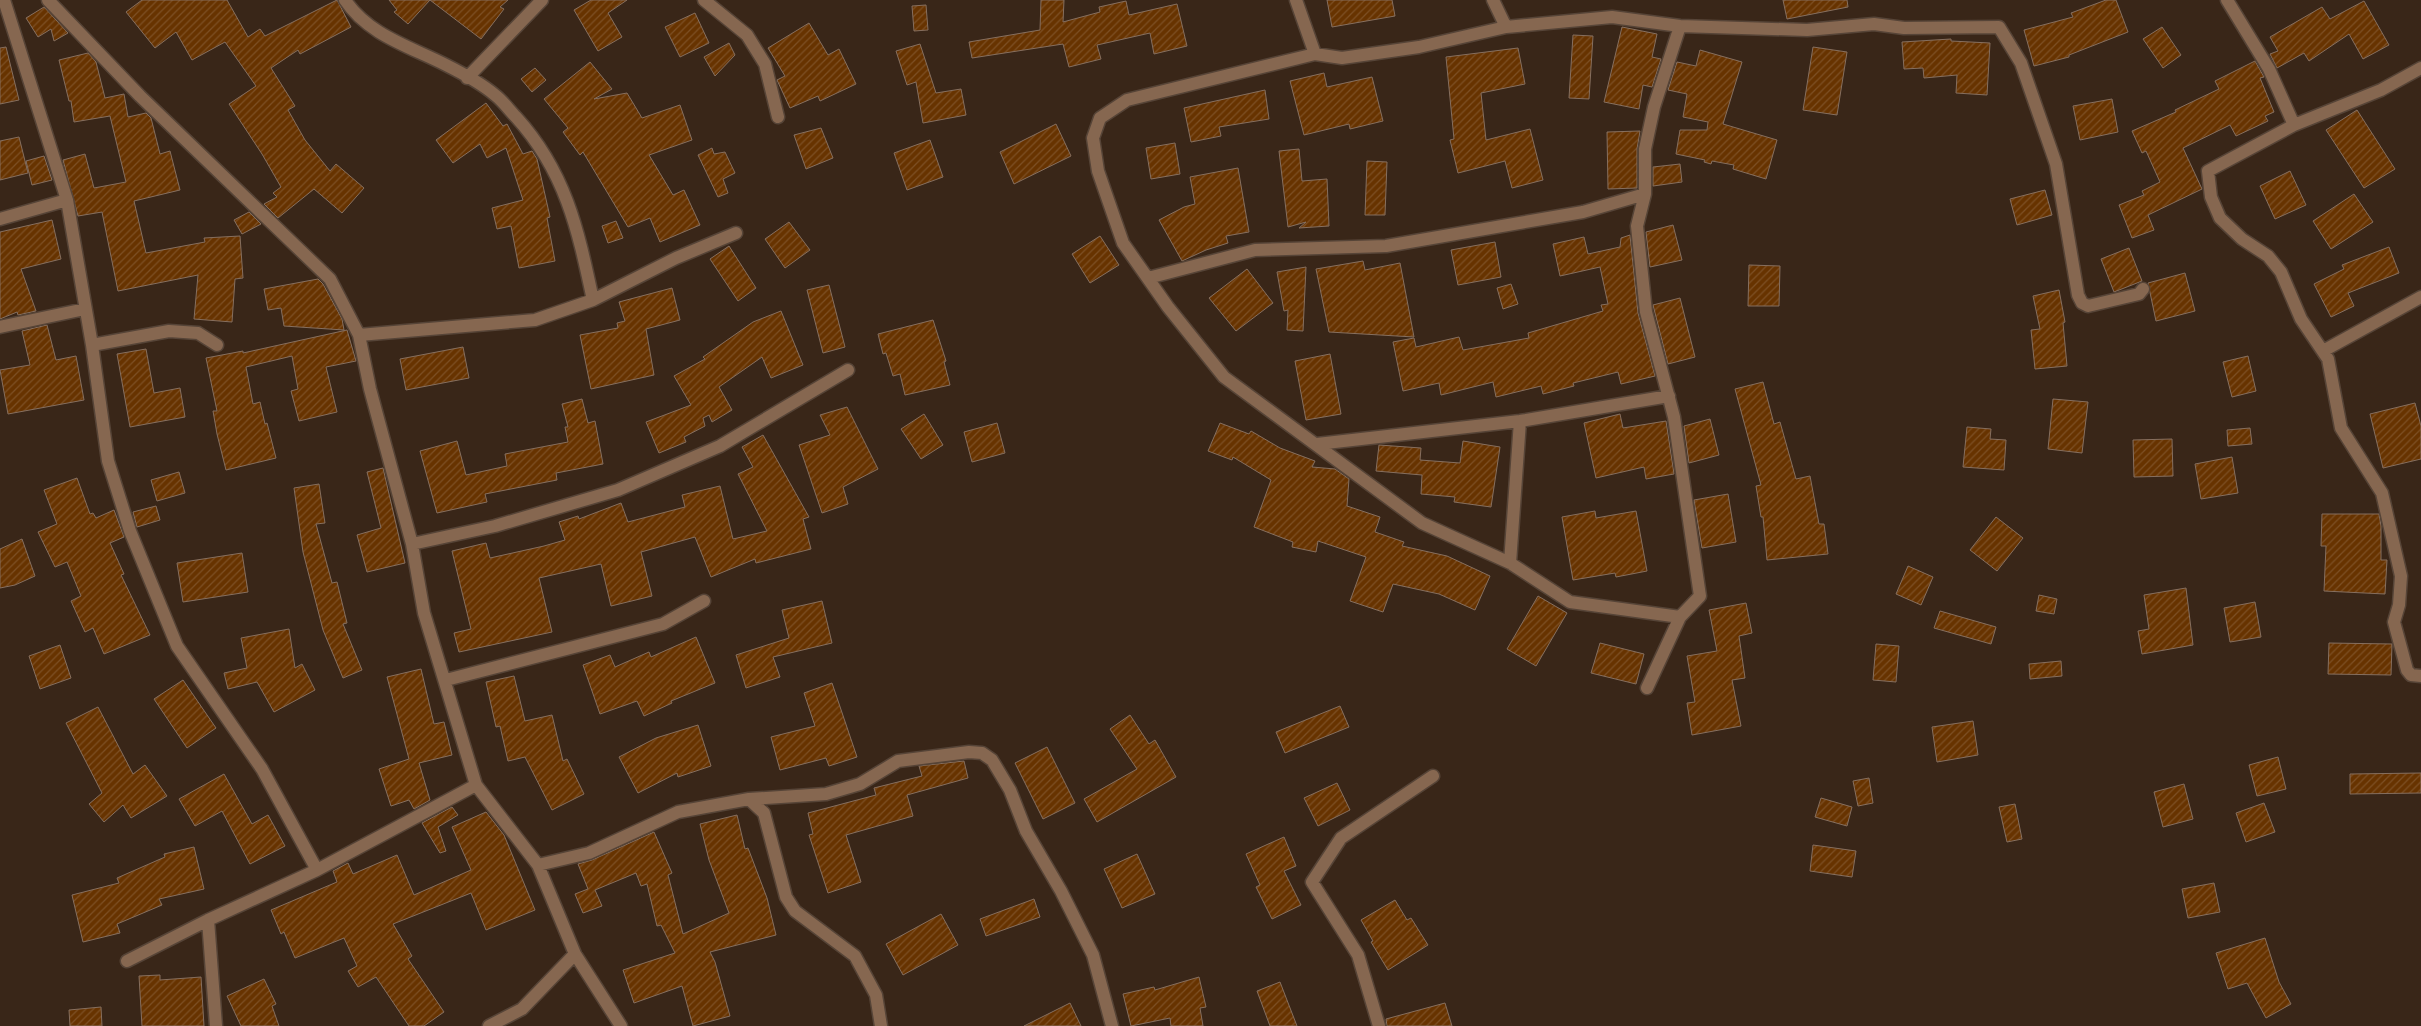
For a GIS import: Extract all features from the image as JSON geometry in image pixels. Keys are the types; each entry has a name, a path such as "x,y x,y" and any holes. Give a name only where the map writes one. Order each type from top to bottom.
{"street":[{"path":"4,0 67,200 92,345 108,461 130,530 177,646 262,768 317,870"},
{"path":"48,0 140,96 330,279 359,335 370,389 412,544 424,613 446,680 476,785 538,865 575,954 621,1026"},
{"path":"345,0 350,8 390,40 446,66 495,94 529,132 556,172 579,235 593,300"},
{"path":"467,78 542,0"},
{"path":"704,0 747,35 765,64 778,117"},
{"path":"1296,0 1315,54"},
{"path":"1493,0 1506,27"},
{"path":"2227,0 2269,69 2294,126"},
{"path":"1680,617 1570,602 1510,563 1422,523 1224,377 1122,243 1098,171 1093,138 1100,118 1127,100 1315,54 1342,58 1371,54 1419,47 1506,27 1612,17 1680,26 1807,30 1874,24 1904,28 1999,27 2021,63 2056,164 2078,295 2082,303 2088,306 2139,294 2143,289"},
{"path":"1647,688 1680,617 1700,596 1674,417 1646,312 1638,226 1645,194 1645,149 1654,107 1680,26"},
{"path":"2421,68 2381,90 2294,126 2208,171 2212,197 2220,218 2242,239 2268,256 2281,272 2301,319 2328,358 2341,428 2382,493 2401,576 2399,605 2394,622 2407,670 2411,674 2421,676"},
{"path":"1148,278 1255,250 1386,246 1583,212 1645,194"},
{"path":"0,219 67,200"},
{"path":"359,335 535,320 593,300 676,258 736,232"},
{"path":"2323,351 2421,297"},
{"path":"0,327 85,309"},
{"path":"92,345 169,331 198,333 217,345"},
{"path":"412,544 495,526 618,490 720,446 848,370"},
{"path":"1317,444 1520,421 1669,396"},
{"path":"1510,563 1520,421"},
{"path":"446,680 663,624 704,601"},
{"path":"538,865 589,853 678,812 749,799 826,794 860,784 898,760 969,752 982,753 992,760 1010,790 1026,832 1061,891 1094,955 1112,1026"},
{"path":"1379,1026 1358,955 1312,882 1341,838 1433,776"},
{"path":"127,961 208,920 317,870 476,785"},
{"path":"749,799 764,813 786,897 795,911 855,956 876,995 881,1026"},
{"path":"208,920 216,1026"},
{"path":"490,1026 522,1009 575,954"}],"building":[{"path":"142,0 227,0 248,37 260,29 265,36 337,0 351,27 300,54 298,50 271,68 295,106 288,110 305,140 330,171 336,164 364,188 342,213 314,189 278,218 264,204 277,197 273,193 281,187 229,104 256,86 225,42 192,60 176,32 155,48 126,12"},
{"path":"389,0 430,0 408,24 394,12 397,10"},
{"path":"430,0 508,0 500,7 504,9 481,39"},
{"path":"591,0 627,0 608,13 622,37 598,51 574,10"},
{"path":"1041,0 1064,0 1063,22 1100,12 1099,7 1126,1 1129,15 1177,4 1187,46 1154,54 1150,33 1097,45 1101,59 1069,67 1063,44 972,58 969,42 1040,30"},
{"path":"1327,0 1392,0 1395,16 1332,27"},
{"path":"1783,0 1847,0 1848,7 1787,19"},
{"path":"2106,0 2116,0 2128,32 2069,55 2069,57 2034,66 2024,30 2073,17 2071,13"},
{"path":"2364,1 2389,45 2363,59 2349,34 2309,61 2304,53 2277,68 2270,54 2278,51 2270,37 2322,7 2330,19"},
{"path":"926,5 928,30 914,31 912,6"},
{"path":"44,7 68,33 54,41 51,29 38,37 26,18"},
{"path":"695,13 709,43 680,57 665,27"},
{"path":"809,23 828,55 839,49 856,84 820,101 818,96 790,108 777,80 785,76 768,48"},
{"path":"1622,27 1657,34 1652,57 1661,59 1652,87 1643,85 1639,109 1604,102"},
{"path":"2162,27 2181,55 2163,68 2143,39"},
{"path":"1573,35 1593,36 1589,99 1569,98"},
{"path":"1951,39 1951,41 1990,43 1987,95 1956,93 1957,75 1924,78 1923,68 1904,69 1902,42"},
{"path":"729,43 735,55 715,76 704,57"},
{"path":"920,44 936,93 961,89 966,115 923,123 916,82 907,85 896,51"},
{"path":"6,47 19,100 0,104 0,48"},
{"path":"1813,47 1847,52 1837,115 1803,110"},
{"path":"1518,48 1525,84 1481,93 1486,140 1530,129 1543,180 1512,188 1505,161 1458,173 1450,140 1454,139 1446,57"},
{"path":"1700,50 1742,62 1723,124 1777,140 1766,179 1733,169 1734,165 1712,161 1711,164 1704,162 1705,160 1676,154 1680,130 1707,130 1708,122 1683,117 1687,94 1668,90 1677,62 1696,66"},
{"path":"88,53 96,62 105,98 124,94 128,117 146,113 151,118 160,154 170,151 180,190 134,201 146,253 205,242 204,238 240,236 243,278 235,279 232,322 194,319 198,275 118,291 102,212 78,216 63,160 85,154 94,188 126,182 110,116 74,122 71,101 69,101 59,60"},
{"path":"2255,61 2264,77 2260,78 2274,112 2265,116 2268,121 2236,136 2230,125 2183,148 2202,189 2148,215 2154,230 2132,238 2119,205 2144,195 2142,191 2160,182 2146,151 2142,153 2132,131 2176,112 2175,110 2219,89 2215,81"},
{"path":"590,62 612,89 594,99 627,93 642,118 680,105 692,140 649,155 673,195 684,190 700,225 660,242 650,218 628,227 583,152 580,155 563,132 568,128 544,99"},
{"path":"535,68 546,80 532,92 521,79"},
{"path":"1324,73 1327,87 1372,77 1383,121 1350,129 1349,124 1304,135 1290,81"},
{"path":"1265,90 1269,119 1219,127 1221,136 1191,142 1184,108"},
{"path":"2112,99 2118,132 2080,140 2073,106"},
{"path":"486,103 503,126 507,124 523,154 532,151 537,159 550,217 547,218 555,261 519,268 511,226 497,229 492,208 523,200 506,148 487,158 480,144 453,163 436,140"},
{"path":"2357,110 2395,169 2364,188 2326,130"},
{"path":"1056,124 1071,156 1014,184 1000,152"},
{"path":"821,128 833,158 806,169 794,135"},
{"path":"1640,131 1637,149 1637,188 1608,189 1607,132"},
{"path":"19,137 28,173 0,180 0,141"},
{"path":"930,140 943,177 907,190 894,153"},
{"path":"1175,143 1180,174 1151,179 1146,148"},
{"path":"712,148 714,154 725,152 735,173 723,179 728,193 718,197 698,155"},
{"path":"1299,149 1302,181 1327,179 1329,226 1299,228 1306,222 1288,227 1279,151"},
{"path":"44,156 52,180 32,185 26,161"},
{"path":"1367,161 1387,162 1385,215 1365,215"},
{"path":"1680,164 1682,182 1653,186 1653,167"},
{"path":"1238,168 1249,232 1226,236 1228,243 1182,261 1159,220 1184,207 1195,204 1190,177"},
{"path":"2290,171 2306,205 2275,219 2260,186"},
{"path":"2045,190 2052,215 2017,225 2010,199"},
{"path":"2354,194 2373,222 2331,249 2313,221"},
{"path":"249,212 261,224 242,234 234,220"},
{"path":"52,220 61,259 21,269 36,311 18,315 17,312 0,319 0,232"},
{"path":"616,221 623,238 608,243 602,226"},
{"path":"789,222 810,250 785,268 765,239"},
{"path":"1673,225 1682,260 1650,267 1646,232"},
{"path":"1630,235 1638,313 1655,376 1621,384 1618,372 1573,383 1574,386 1543,394 1541,386 1496,397 1493,382 1441,395 1439,383 1403,391 1393,342 1414,338 1416,347 1459,337 1463,350 1529,338 1528,333 1603,311 1601,305 1608,304 1600,267 1560,276 1553,244 1584,237 1588,254 1620,247 1621,238"},
{"path":"1100,236 1119,265 1090,283 1072,254"},
{"path":"1495,242 1501,277 1458,285 1451,250"},
{"path":"729,246 756,288 738,301 710,259"},
{"path":"2389,247 2399,273 2348,293 2354,306 2331,317 2314,284 2344,269 2342,265"},
{"path":"2129,248 2142,281 2114,292 2101,259"},
{"path":"1363,261 1365,270 1400,263 1414,337 1329,332 1316,269"},
{"path":"1749,265 1780,266 1779,306 1748,306"},
{"path":"1306,267 1303,331 1287,330 1288,310 1284,311 1277,272"},
{"path":"1247,269 1273,303 1236,331 1209,298"},
{"path":"2185,273 2195,311 2156,321 2148,283"},
{"path":"318,279 323,284 342,319 344,330 284,326 281,308 268,310 264,289"},
{"path":"1511,284 1518,304 1503,309 1497,288"},
{"path":"829,285 845,347 823,353 807,290"},
{"path":"672,288 680,320 646,329 654,375 591,389 580,335 618,328 617,323 625,321 619,302"},
{"path":"2059,290 2065,322 2063,323 2067,366 2035,369 2031,330 2040,329 2033,296"},
{"path":"1680,298 1695,357 1668,364 1653,305"},
{"path":"781,311 803,365 771,378 762,357 719,387 732,410 712,422 709,415 703,418 705,426 684,437 686,442 659,453 646,422 691,405 674,376 705,359 703,357 753,322"},
{"path":"933,320 946,361 944,362 950,385 905,395 900,374 893,376 886,353 883,354 878,334"},
{"path":"47,325 56,360 76,356 84,400 8,414 0,370 30,365 22,331"},
{"path":"347,330 356,361 326,367 337,412 299,421 291,391 298,389 292,356 246,367 253,404 260,402 276,458 226,470 217,434 213,411 217,411 206,358 243,351 243,353"},
{"path":"463,347 469,378 406,390 400,359"},
{"path":"146,349 154,393 180,388 185,417 130,427 117,354"},
{"path":"1330,354 1341,414 1306,420 1295,361"},
{"path":"2248,356 2256,391 2232,397 2223,362"},
{"path":"1763,382 1774,424 1780,422 1796,479 1810,476 1819,524 1824,524 1828,554 1767,560 1763,517 1761,517 1756,486 1761,485 1735,389"},
{"path":"582,399 588,423 595,421 603,464 556,473 557,480 485,494 487,502 437,513 420,451 457,441 466,475 507,466 505,454 568,442 565,427 568,427 562,404"},
{"path":"2053,399 2088,402 2082,453 2048,449"},
{"path":"2415,403 2421,426 2421,459 2383,468 2370,414"},
{"path":"847,407 878,469 843,487 848,504 822,513 799,445 830,435 820,415"},
{"path":"924,414 943,445 921,459 901,429"},
{"path":"1620,414 1623,428 1666,421 1674,474 1646,479 1644,467 1596,478 1584,423"},
{"path":"1710,419 1719,455 1689,463 1684,426"},
{"path":"997,423 1005,453 972,462 964,432"},
{"path":"1220,423 1249,434 1251,431 1280,448 1315,461 1312,467 1335,469 1349,479 1347,506 1380,517 1375,532 1404,542 1402,546 1447,556 1490,576 1475,610 1439,594 1393,584 1383,612 1350,601 1366,557 1318,541 1316,552 1292,547 1293,542 1254,527 1271,480 1233,457 1232,460 1208,451"},
{"path":"1967,427 1991,429 1990,439 2006,440 2004,470 1963,467"},
{"path":"2250,428 2252,444 2228,446 2227,430"},
{"path":"763,435 809,517 803,519 811,549 756,563 755,559 711,577 695,537 641,552 652,596 611,606 601,564 539,578 552,632 459,652 454,633 471,629 452,551 486,543 490,558 544,546 565,540 559,522 578,516 579,519 621,503 628,522 685,507 682,495 720,486 733,539 767,531 738,474 753,467 742,447"},
{"path":"2172,439 2173,476 2134,477 2133,440"},
{"path":"1463,441 1500,447 1491,507 1454,502 1455,497 1421,494 1422,475 1376,471 1379,445 1421,448 1420,460 1460,463"},
{"path":"2232,457 2238,493 2201,499 2195,464"},
{"path":"383,468 405,563 367,572 357,535 381,528 367,472"},
{"path":"179,472 185,493 157,501 151,480"},
{"path":"77,478 90,514 93,513 96,518 114,510 124,537 110,543 124,574 121,575 150,635 104,654 93,628 85,632 71,601 81,596 67,562 55,567 38,532 57,524 44,490"},
{"path":"319,484 325,523 316,524 332,583 337,582 347,623 343,624 362,670 343,678 323,630 303,552 294,488"},
{"path":"1728,494 1736,542 1702,548 1694,500"},
{"path":"156,506 160,520 137,527 133,512"},
{"path":"1595,511 1596,518 1636,511 1647,571 1616,577 1615,573 1573,580 1562,517"},
{"path":"2322,514 2379,514 2381,560 2387,560 2385,594 2324,591 2326,546 2321,546"},
{"path":"1996,517 2023,538 1997,571 1970,550"},
{"path":"22,539 35,576 15,585 0,588 0,549"},
{"path":"242,553 248,592 183,602 177,563"},
{"path":"1908,566 1933,577 1921,605 1896,594"},
{"path":"2186,588 2193,645 2142,654 2138,631 2149,629 2144,595"},
{"path":"2039,595 2057,599 2054,614 2036,611"},
{"path":"1538,596 1567,613 1536,666 1507,649"},
{"path":"822,601 832,643 773,657 780,677 746,688 736,655 789,638 782,610"},
{"path":"2255,602 2261,637 2230,642 2224,608"},
{"path":"1746,603 1752,633 1739,636 1745,678 1732,680 1741,726 1692,735 1687,703 1695,702 1687,656 1717,651 1709,610"},
{"path":"1940,611 1996,627 1991,644 1934,628"},
{"path":"289,629 295,668 302,664 315,690 274,712 257,682 228,689 224,673 247,668 241,638"},
{"path":"696,637 715,683 671,701 672,703 644,716 637,701 600,714 583,665 610,655 615,667 649,652 651,657"},
{"path":"1600,643 1644,654 1636,684 1591,673"},
{"path":"2329,643 2392,644 2391,675 2328,674"},
{"path":"1876,644 1899,646 1896,682 1873,680"},
{"path":"60,645 71,678 40,689 29,656"},
{"path":"2061,661 2062,676 2030,679 2029,664"},
{"path":"421,669 434,724 444,722 452,755 419,763 430,800 414,809 409,800 391,806 379,769 409,759 387,677"},
{"path":"514,676 525,721 552,715 563,761 567,759 584,794 552,810 525,757 508,761 500,726 496,727 486,682"},
{"path":"183,680 216,728 187,748 154,699"},
{"path":"832,683 857,757 829,766 826,758 780,770 771,737 815,726 804,693"},
{"path":"1340,706 1349,727 1285,753 1276,732"},
{"path":"98,707 133,774 145,765 167,796 131,818 123,805 104,822 89,804 102,793 66,723"},
{"path":"1130,715 1149,744 1155,740 1176,777 1097,822 1084,799 1137,769 1110,729"},
{"path":"1973,721 1978,755 1937,762 1932,727"},
{"path":"698,725 711,766 678,777 677,773 638,793 619,757 656,738"},
{"path":"1047,747 1075,803 1043,819 1015,763"},
{"path":"2278,757 2286,789 2257,796 2249,765"},
{"path":"964,761 968,778 907,795 913,816 846,835 861,882 828,893 809,835 813,834 808,813 876,795 874,788 922,776 919,766"},
{"path":"2421,773 2421,793 2350,794 2350,774"},
{"path":"224,774 252,824 268,815 285,846 250,864 222,811 195,826 179,799"},
{"path":"1869,778 1873,803 1858,806 1853,781"},
{"path":"1337,783 1350,810 1318,826 1304,798"},
{"path":"2184,784 2193,819 2163,827 2154,792"},
{"path":"1821,798 1852,807 1847,826 1815,817"},
{"path":"2264,803 2275,832 2246,842 2236,813"},
{"path":"2015,804 2022,839 2007,842 1999,807"},
{"path":"452,807 458,815 438,827 446,851 440,853 422,823"},
{"path":"486,812 504,835 535,910 486,930 471,893 393,924 412,956 408,959 444,1012 424,1026 409,1026 376,977 358,987 348,971 357,966 344,938 295,958 284,932 281,934 271,910 337,882 333,871 348,863 353,874 397,855 414,895 471,870 452,827"},
{"path":"737,815 745,849 748,848 767,898 776,935 710,952 715,962 730,1016 693,1026 682,986 634,1003 623,970 675,953 661,925 657,926 647,884 641,886 636,873 595,890 602,906 583,913 575,894 588,889 578,864 592,860 654,832 672,873 668,875 683,934 729,913 709,860 700,824"},
{"path":"1284,837 1296,866 1284,871 1301,905 1272,919 1256,887 1260,885 1246,854"},
{"path":"1813,845 1856,851 1852,877 1810,871"},
{"path":"194,847 204,889 159,899 162,905 117,924 120,933 83,942 72,895 119,883 117,878 165,857 164,854"},
{"path":"1137,854 1155,894 1122,908 1104,869"},
{"path":"2214,883 2220,912 2188,918 2182,889"},
{"path":"1034,899 1040,917 986,936 980,919"},
{"path":"1395,900 1407,920 1411,918 1428,945 1388,970 1371,942 1373,941 1361,920"},
{"path":"941,914 958,945 903,975 886,944"},
{"path":"2265,938 2279,982 2291,1004 2266,1018 2247,983 2228,989 2216,953"},
{"path":"160,975 160,980 201,977 204,1026 142,1026 139,976"},
{"path":"1199,977 1206,1007 1200,1008 1203,1026 1171,1026 1170,1018 1131,1026 1123,994 1154,987 1155,990"},
{"path":"264,979 276,1004 272,1006 279,1026 241,1026 227,996"},
{"path":"1280,982 1297,1026 1270,1026 1257,991"},
{"path":"1070,1003 1081,1026 1024,1026"},
{"path":"1445,1003 1452,1026 1387,1026 1386,1019"},
{"path":"101,1007 102,1026 70,1026 69,1010"}]}
